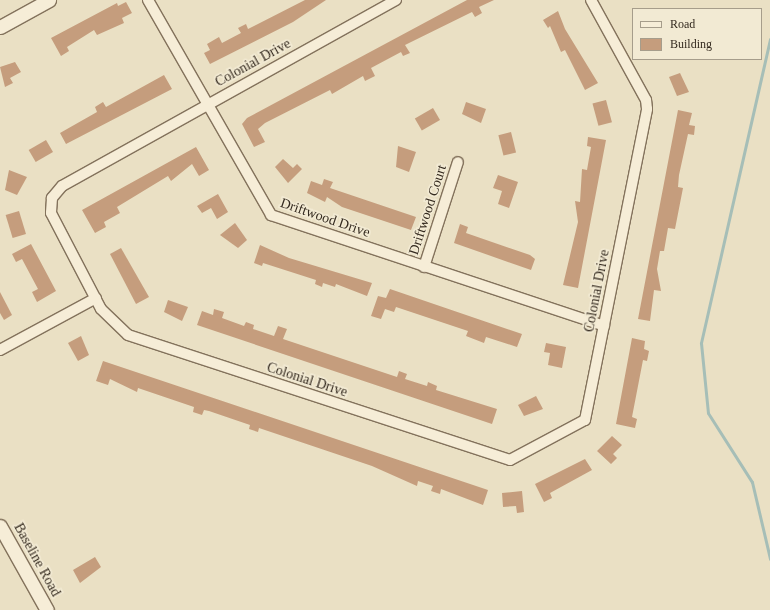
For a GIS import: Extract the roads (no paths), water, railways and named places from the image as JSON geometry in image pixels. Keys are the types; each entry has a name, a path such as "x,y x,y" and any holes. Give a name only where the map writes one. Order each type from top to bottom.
{"street":[{"path":"0,27 49,0"},
{"name":"Driftwood Drive","path":"148,0 206,106 271,215 604,326"},
{"name":"Colonial Drive","path":"396,0 62,186 52,198 54,223 108,319 128,335 510,460 585,420 647,106 591,0"},
{"name":"Driftwood Court","path":"424,267 458,162"},
{"path":"0,350 96,298"},
{"name":"Baseline Road","path":"0,526 47,610"}],"waterway":[{"path":"770,39 701,343 708,413 752,482 770,559"}]}
